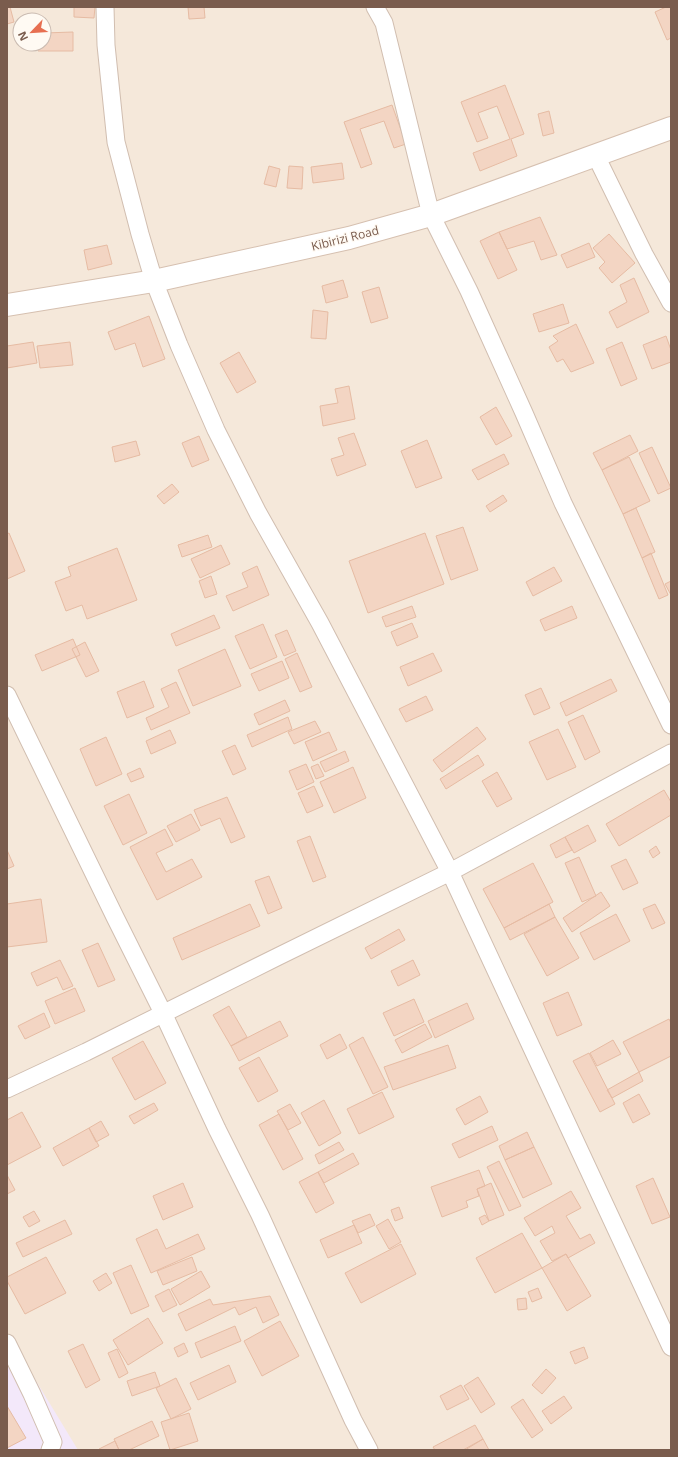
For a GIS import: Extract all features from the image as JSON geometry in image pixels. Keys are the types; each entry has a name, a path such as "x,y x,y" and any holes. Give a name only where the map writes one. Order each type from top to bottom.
{"street":[{"path":"105,7 106,45 116,142 154,281 179,345 216,430 258,513 323,630 450,872 671,1347"},
{"path":"375,7 384,23 431,215 524,413 563,503 671,725"},
{"name":"Kibirizi Road","path":"7,305 154,281 349,238 431,215 671,128"},
{"path":"596,156 641,248 671,303"},
{"path":"7,696 163,1013 217,1129 260,1215 353,1420 369,1450"},
{"path":"7,1089 86,1052 450,872 671,752"},
{"path":"7,1343 53,1442 50,1450"}],"shaded area":[{"path":"7,7 671,7 671,1450 7,1450"},
{"path":"7,1333 78,1450 7,1450"}],"building":[{"path":"7,7 10,7 12,23 7,24"},
{"path":"74,7 95,7 94,18 74,17"},
{"path":"188,7 204,7 205,18 189,19"},
{"path":"666,7 671,7 671,38 667,40 655,12"},
{"path":"73,32 73,51 52,51 52,33"},
{"path":"505,85 524,134 511,139 517,156 480,171 473,153 510,139 497,106 478,113 488,138 477,142 461,102"},
{"path":"392,105 406,144 394,148 384,121 360,129 372,164 361,168 344,122"},
{"path":"549,111 554,133 543,136 538,114"},
{"path":"342,163 344,179 313,183 311,167"},
{"path":"269,166 280,169 276,187 264,184"},
{"path":"289,166 303,167 302,189 287,188"},
{"path":"540,217 557,255 541,260 534,241 507,249 499,232"},
{"path":"499,232 517,270 498,279 480,241"},
{"path":"609,234 635,263 612,283 599,268 605,262 593,248"},
{"path":"589,243 595,257 567,268 561,255"},
{"path":"107,245 112,264 88,270 84,250"},
{"path":"634,278 649,312 617,328 609,312 627,302 620,285"},
{"path":"343,280 348,297 326,303 322,286"},
{"path":"379,287 388,318 371,323 362,292"},
{"path":"563,304 569,323 539,332 533,314"},
{"path":"313,310 328,312 326,339 311,338"},
{"path":"149,316 165,359 143,367 135,343 115,350 108,332"},
{"path":"576,324 594,363 571,372 563,359 557,362 549,347 558,341 553,336"},
{"path":"666,336 671,350 671,362 652,369 643,345"},
{"path":"33,342 37,363 7,368 7,346"},
{"path":"70,342 73,365 40,368 37,346"},
{"path":"622,342 637,379 621,386 606,349"},
{"path":"239,352 256,382 237,393 220,363"},
{"path":"349,386 355,419 323,426 320,406 338,403 335,389"},
{"path":"496,407 512,436 496,445 480,417"},
{"path":"354,433 366,465 337,476 331,459 344,455 338,438"},
{"path":"630,435 638,451 602,470 593,453"},
{"path":"199,436 209,460 192,467 182,443"},
{"path":"427,440 442,478 416,488 401,451"},
{"path":"136,441 140,455 115,462 112,447"},
{"path":"652,447 671,488 658,494 639,453"},
{"path":"504,454 509,464 478,480 472,470"},
{"path":"629,457 650,501 623,514 602,470"},
{"path":"172,484 179,492 164,504 157,496"},
{"path":"503,495 507,501 490,512 486,506"},
{"path":"636,508 655,552 642,558 623,514"},
{"path":"463,527 478,570 451,580 436,536"},
{"path":"9,533 25,571 7,579 7,534"},
{"path":"425,533 444,584 368,613 349,561"},
{"path":"208,535 212,547 182,557 178,545"},
{"path":"221,545 230,564 200,578 191,559"},
{"path":"117,548 137,600 87,619 82,605 66,611 55,582 71,576 68,567"},
{"path":"651,553 668,595 659,599 642,558"},
{"path":"257,566 269,595 233,611 226,596 248,587 242,573"},
{"path":"554,567 562,581 533,596 526,582"},
{"path":"211,576 217,594 205,598 199,581"},
{"path":"671,581 671,595 665,584"},
{"path":"412,606 416,617 386,627 382,617"},
{"path":"572,606 577,618 545,631 540,620"},
{"path":"214,615 220,628 176,646 171,634"},
{"path":"412,623 418,637 397,646 391,632"},
{"path":"263,624 277,657 250,669 235,636"},
{"path":"287,630 296,651 284,656 275,635"},
{"path":"73,639 80,655 42,671 35,655"},
{"path":"85,642 99,671 86,677 72,649"},
{"path":"225,649 241,686 193,706 178,670"},
{"path":"297,653 312,687 300,692 285,659"},
{"path":"433,653 442,671 408,686 400,667"},
{"path":"282,661 289,678 259,691 251,674"},
{"path":"611,679 617,691 566,716 560,703"},
{"path":"144,681 154,707 127,718 117,692"},
{"path":"176,682 190,713 151,730 146,718 169,707 161,689"},
{"path":"541,688 550,708 534,715 525,695"},
{"path":"426,696 433,710 406,722 399,709"},
{"path":"285,700 290,711 259,725 254,714"},
{"path":"583,715 600,752 585,760 568,722"},
{"path":"288,717 292,729 252,747 247,735"},
{"path":"315,721 321,732 294,744 288,732"},
{"path":"477,727 486,739 442,772 433,760"},
{"path":"558,729 576,767 547,780 529,742"},
{"path":"170,730 176,743 151,754 146,741"},
{"path":"329,732 337,750 313,761 305,742"},
{"path":"106,737 122,774 96,786 80,749"},
{"path":"235,745 246,769 233,775 222,751"},
{"path":"345,751 349,761 325,772 320,762"},
{"path":"478,755 484,765 446,789 440,779"},
{"path":"306,764 314,782 297,790 289,771"},
{"path":"318,764 324,776 316,779 311,767"},
{"path":"353,767 366,798 334,813 320,782"},
{"path":"140,768 144,777 131,782 127,774"},
{"path":"497,772 512,799 497,807 482,781"},
{"path":"314,786 323,806 307,813 298,793"},
{"path":"664,790 671,802 671,815 619,846 606,824"},
{"path":"129,794 147,833 123,845 104,806"},
{"path":"227,797 245,837 231,843 220,818 201,826 194,810"},
{"path":"191,814 200,830 176,842 167,826"},
{"path":"588,825 596,841 574,853 565,837"},
{"path":"165,829 173,845 156,853 166,872 192,859 202,877 157,900 130,847"},
{"path":"310,836 326,877 313,882 297,841"},
{"path":"565,837 572,850 556,858 550,845"},
{"path":"656,846 660,853 653,858 649,851"},
{"path":"7,850 14,866 7,869"},
{"path":"579,857 596,896 582,902 565,863"},
{"path":"626,859 638,883 623,890 611,866"},
{"path":"533,863 553,902 504,928 483,889"},
{"path":"269,876 282,908 268,914 255,881"},
{"path":"601,892 610,906 572,932 563,918"},
{"path":"41,899 47,942 7,947 7,904"},
{"path":"250,904 260,926 182,960 173,938"},
{"path":"549,904 555,917 510,940 504,928"},
{"path":"655,904 665,923 652,929 643,909"},
{"path":"616,914 630,941 594,960 580,933"},
{"path":"555,917 579,958 547,976 524,934"},
{"path":"399,929 405,940 371,959 365,948"},
{"path":"98,943 115,980 98,987 82,950"},
{"path":"60,960 73,986 63,990 57,977 37,986 31,973"},
{"path":"413,960 420,975 398,986 391,971"},
{"path":"75,988 85,1011 55,1024 45,1001"},
{"path":"568,992 582,1025 557,1036 543,1003"},
{"path":"414,999 424,1022 394,1036 383,1013"},
{"path":"467,1003 474,1019 435,1038 428,1021"},
{"path":"229,1006 247,1037 231,1046 213,1015"},
{"path":"44,1013 50,1027 25,1039 18,1026"},
{"path":"669,1019 671,1023 671,1056 639,1072 623,1042"},
{"path":"280,1021 288,1036 239,1061 231,1046"},
{"path":"425,1024 432,1037 402,1053 395,1040"},
{"path":"340,1034 347,1048 327,1059 320,1045"},
{"path":"363,1037 388,1087 373,1094 349,1045"},
{"path":"613,1040 621,1054 597,1066 590,1053"},
{"path":"143,1041 166,1083 135,1100 112,1058"},
{"path":"448,1045 456,1068 393,1090 384,1067"},
{"path":"589,1053 615,1104 600,1112 573,1061"},
{"path":"259,1057 278,1091 258,1102 239,1068"},
{"path":"639,1072 643,1081 612,1098 607,1090"},
{"path":"382,1092 394,1117 359,1134 347,1109"},
{"path":"639,1094 650,1114 633,1123 623,1103"},
{"path":"480,1096 488,1112 465,1125 456,1109"},
{"path":"324,1100 341,1133 319,1146 301,1113"},
{"path":"154,1103 158,1110 134,1124 129,1116"},
{"path":"290,1104 301,1123 288,1130 277,1111"},
{"path":"22,1112 41,1147 7,1165 7,1120"},
{"path":"279,1114 303,1159 283,1170 259,1125"},
{"path":"101,1121 109,1135 96,1142 89,1128"},
{"path":"492,1126 498,1140 459,1158 452,1144"},
{"path":"89,1128 99,1146 63,1166 53,1148"},
{"path":"527,1132 534,1147 505,1160 499,1146"},
{"path":"339,1142 344,1150 319,1164 315,1155"},
{"path":"534,1147 552,1184 523,1198 505,1160"},
{"path":"353,1153 359,1164 324,1183 318,1172"},
{"path":"499,1161 521,1206 509,1211 487,1167"},
{"path":"479,1170 485,1186 477,1189 479,1196 466,1201 468,1207 442,1217 431,1187"},
{"path":"318,1172 334,1203 316,1213 299,1182"},
{"path":"7,1175 15,1190 7,1194"},
{"path":"653,1178 670,1217 652,1224 636,1186"},
{"path":"183,1183 193,1207 163,1220 153,1196"},
{"path":"491,1183 504,1215 489,1221 477,1189"},
{"path":"571,1191 581,1208 566,1216 580,1239 590,1234 595,1243 568,1258 566,1254 552,1261 540,1241 555,1233 552,1226 535,1236 524,1218"},
{"path":"399,1207 403,1218 395,1221 391,1210"},
{"path":"34,1211 40,1221 29,1227 23,1217"},
{"path":"370,1214 375,1225 358,1233 352,1221"},
{"path":"485,1215 489,1221 482,1225 479,1218"},
{"path":"388,1219 401,1242 389,1249 376,1226"},
{"path":"65,1220 72,1234 23,1257 16,1243"},
{"path":"354,1225 362,1243 328,1258 320,1240"},
{"path":"157,1229 166,1249 198,1234 205,1249 151,1273 136,1239"},
{"path":"522,1233 542,1268 495,1293 476,1258"},
{"path":"401,1244 416,1274 361,1303 345,1273"},
{"path":"566,1254 591,1296 567,1311 542,1268"},
{"path":"46,1257 66,1293 25,1314 7,1281 7,1277"},
{"path":"192,1257 197,1271 163,1285 157,1271"},
{"path":"131,1265 149,1306 131,1314 113,1273"},
{"path":"201,1271 210,1287 180,1305 171,1289"},
{"path":"106,1273 112,1283 99,1291 93,1281"},
{"path":"538,1288 542,1298 532,1302 528,1292"},
{"path":"169,1289 177,1305 163,1312 155,1296"},
{"path":"270,1296 279,1315 263,1323 256,1307 239,1315 235,1307 186,1331 178,1314 210,1299 213,1305"},
{"path":"526,1298 527,1309 518,1310 517,1299"},
{"path":"148,1318 163,1343 128,1365 113,1340"},
{"path":"280,1321 299,1356 262,1376 244,1341"},
{"path":"235,1326 241,1341 201,1358 195,1343"},
{"path":"184,1343 188,1352 178,1357 174,1348"},
{"path":"83,1344 100,1380 86,1388 68,1351"},
{"path":"584,1347 588,1358 575,1364 570,1352"},
{"path":"117,1349 128,1373 119,1378 108,1353"},
{"path":"229,1365 236,1382 198,1400 190,1383"},
{"path":"546,1369 556,1378 542,1394 532,1385"},
{"path":"155,1372 160,1386 132,1396 127,1381"},
{"path":"478,1377 495,1404 481,1413 464,1386"},
{"path":"176,1378 191,1409 171,1419 156,1388"},
{"path":"461,1385 469,1399 447,1410 440,1396"},
{"path":"564,1396 572,1408 551,1424 542,1411"},
{"path":"523,1399 543,1430 532,1438 511,1407"},
{"path":"7,1406 26,1438 7,1448"},
{"path":"189,1413 198,1441 170,1450 161,1422"},
{"path":"152,1421 159,1436 129,1450 119,1450 114,1439"},
{"path":"475,1425 483,1439 463,1450 435,1450 433,1447"},
{"path":"483,1439 489,1450 465,1450"},
{"path":"115,1441 119,1450 99,1449"}]}
